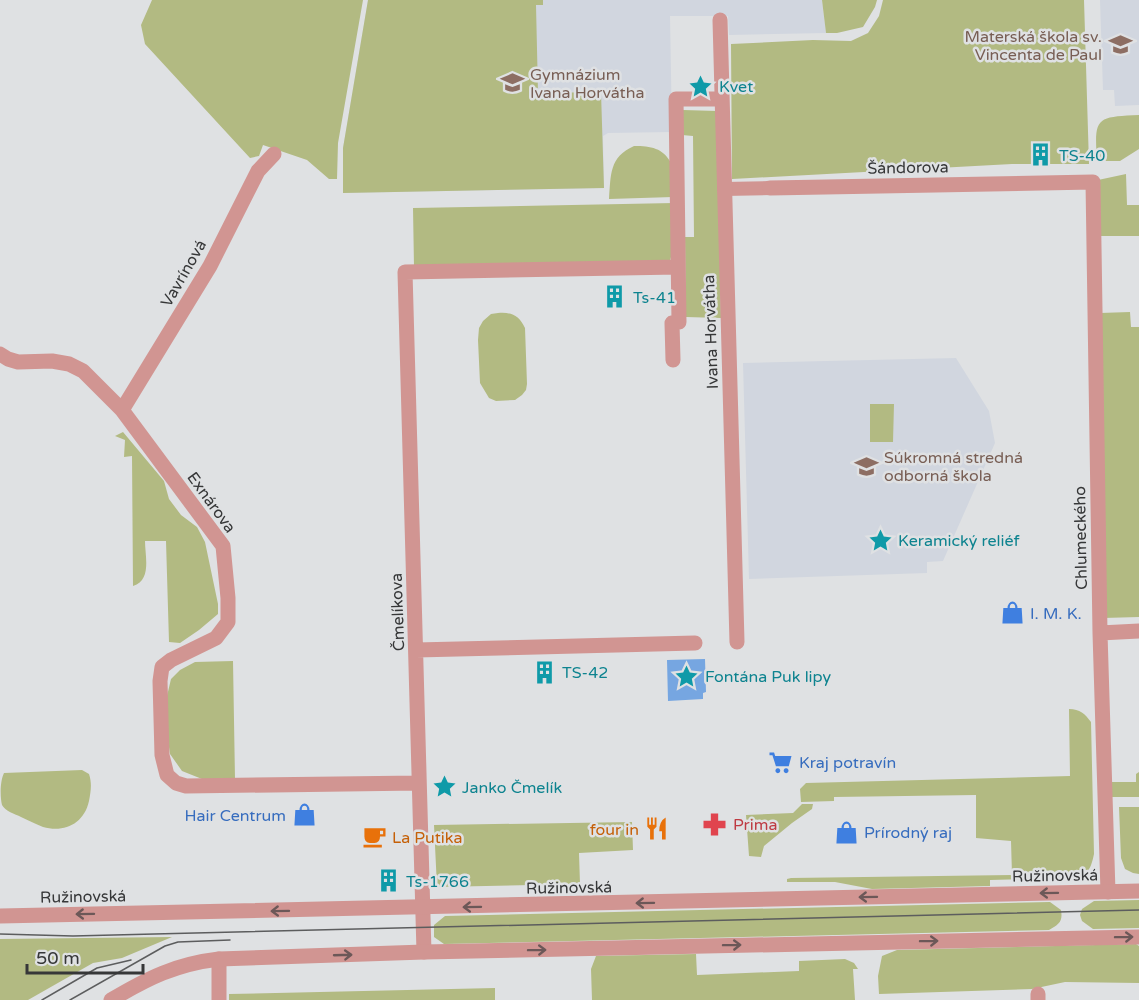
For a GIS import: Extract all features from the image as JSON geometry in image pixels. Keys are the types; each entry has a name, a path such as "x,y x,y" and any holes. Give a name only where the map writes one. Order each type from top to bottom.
{"street":[{"name":"Ivana Horvátha","path":"720,20 737,642"},
{"path":"673,360 672,323 679,322 676,99 722,99"},
{"name":"Vavrínová","path":"122,410 210,266 258,171 274,154"},
{"name":"Šándorova","path":"724,189 1093,182"},
{"name":"Chlumeckého","path":"1093,182 1100,633 1108,892"},
{"name":"Čmelíkova","path":"424,952 405,272 678,267"},
{"path":"0,354 18,362 69,364 83,371 122,410"},
{"name":"Exnárova","path":"122,410 223,546 228,622 216,638 171,660 162,667 160,681 162,755 167,775 176,783 186,786 419,783"},
{"path":"1100,633 1139,631"},
{"path":"416,650 695,644"},
{"name":"Ružinovská","path":"0,916 1139,891"},
{"path":"111,1000 142,981 165,971 200,961 219,959 424,952 1139,937"},
{"path":"219,959 219,1000"}],"shaded area":[{"name":"Gymnázium Ivana Horvátha","path":"368,0 822,0 826,33 729,35 728,16 670,16 672,132 608,133 603,136 604,188 343,193 343,148"},
{"name":"Materská škola sv. Vincenta de Paul","path":"1100,0 1139,0 1139,105 1115,106 1114,90 1103,90"},
{"name":"Súkromná stredná odborná škola","path":"956,358 989,411 995,443 943,561 927,562 927,573 749,579 743,363"}],"green space":[{"path":"152,0 363,0 338,143 337,179 329,179 307,160 263,145 259,156 250,158 145,44 141,25"},
{"name":"Gymnázium Ivana Horvátha","path":"368,0 543,0 543,5 536,5 538,93 601,92 604,188 343,193 343,148"},
{"path":"822,0 877,0 863,27 826,33"},
{"path":"883,0 1084,0 1089,164 1012,164 732,179 731,44 813,40 851,41 868,33 879,16"},
{"path":"683,110 717,111 721,318 686,317 685,237 694,237 693,136 682,135"},
{"path":"1139,115 1139,149 1120,161 1097,161 1096,136 1101,122 1114,117"},
{"path":"634,146 656,149 668,158 671,163 673,197 609,199 611,175 616,161 626,150"},
{"path":"1126,174 1127,205 1139,205 1139,236 1098,236 1098,180"},
{"path":"674,203 675,237 670,262 414,267 413,208"},
{"path":"1130,312 1131,327 1139,327 1139,617 1103,618 1100,313"},
{"path":"491,314 514,315 525,328 527,384 526,390 515,400 496,401 489,398 480,383 479,328"},
{"path":"870,404 894,404 893,442 870,442"},
{"path":"123,432 164,481 169,499 181,515 197,527 205,542 218,614 180,643 169,642 166,541 145,541 145,573 143,579 133,586 132,456 124,457 125,440 115,436"},
{"path":"233,661 235,779 202,779 182,771 170,754 167,696 171,679 180,670 195,662"},
{"path":"1069,709 1082,713 1091,722 1094,854 1090,867 1083,875 1075,878 990,880 990,886 872,889 835,882 787,882 787,879 791,878 1012,875 1011,841 976,838 976,795 834,797 834,801 801,802 800,789 806,783 1070,776"},
{"path":"82,770 90,777 90,797 83,816 72,825 58,829 43,827 10,812 2,805 1,789 4,773"},
{"path":"1139,772 1139,797 1112,797 1111,782 1136,782 1136,774"},
{"path":"802,804 813,804 812,809 764,846 761,857 749,856 746,815 793,813"},
{"path":"1119,807 1139,807 1139,874 1125,869 1121,858"},
{"path":"632,822 633,850 579,853 580,884 437,887 434,825"},
{"path":"1139,900 1139,928 1093,929 1082,921 1080,915 1082,909 1094,901"},
{"path":"1050,902 1061,910 1061,920 1049,930 444,944 434,937 434,925 445,916"},
{"path":"172,937 122,958 93,963 28,1000 0,1000 0,939"},
{"path":"1136,944 1139,946 1139,983 1065,982 1032,989 879,994 878,976 882,956 897,950"},
{"path":"696,954 697,975 799,971 799,961 845,959 854,963 858,969 853,969 855,1000 592,1000 591,969 596,956"},
{"path":"495,988 495,1000 229,1000 229,994"}],"water":[{"name":"Fontána Puk lipy","path":"705,659 706,692 703,693 703,699 668,701 667,660"}],"tram line":[{"path":"0,934 73,936 1139,910"},
{"path":"70,1000 165,946 178,942 230,940"},
{"path":"42,1000 97,968 131,960"}],"place":[{"name":"Materská škola sv. Vincenta de Paul","path":"1120,45"},
{"name":"Gymnázium Ivana Horvátha","path":"512,83"},
{"name":"Kvet","path":"701,86"},
{"name":"TS-40","path":"1041,155"},
{"name":"Ts-41","path":"615,297"},
{"name":"Súkromná stredná odborná škola","path":"866,466"},
{"name":"Keramický reliéf","path":"880,540"},
{"name":"I. M. K.","path":"1012,613"},
{"name":"TS-42","path":"544,672"},
{"name":"Fontána Puk lipy","path":"687,676"},
{"name":"Kraj potravín","path":"781,762"},
{"name":"Janko Čmelík","path":"444,787"},
{"name":"Hair Centrum","path":"304,815"},
{"name":"Prima","path":"715,824"},
{"name":"four in","path":"657,829"},
{"name":"Prírodný raj","path":"846,832"},
{"name":"La Putika","path":"374,837"},
{"name":"Ts-1766","path":"388,881"}]}
